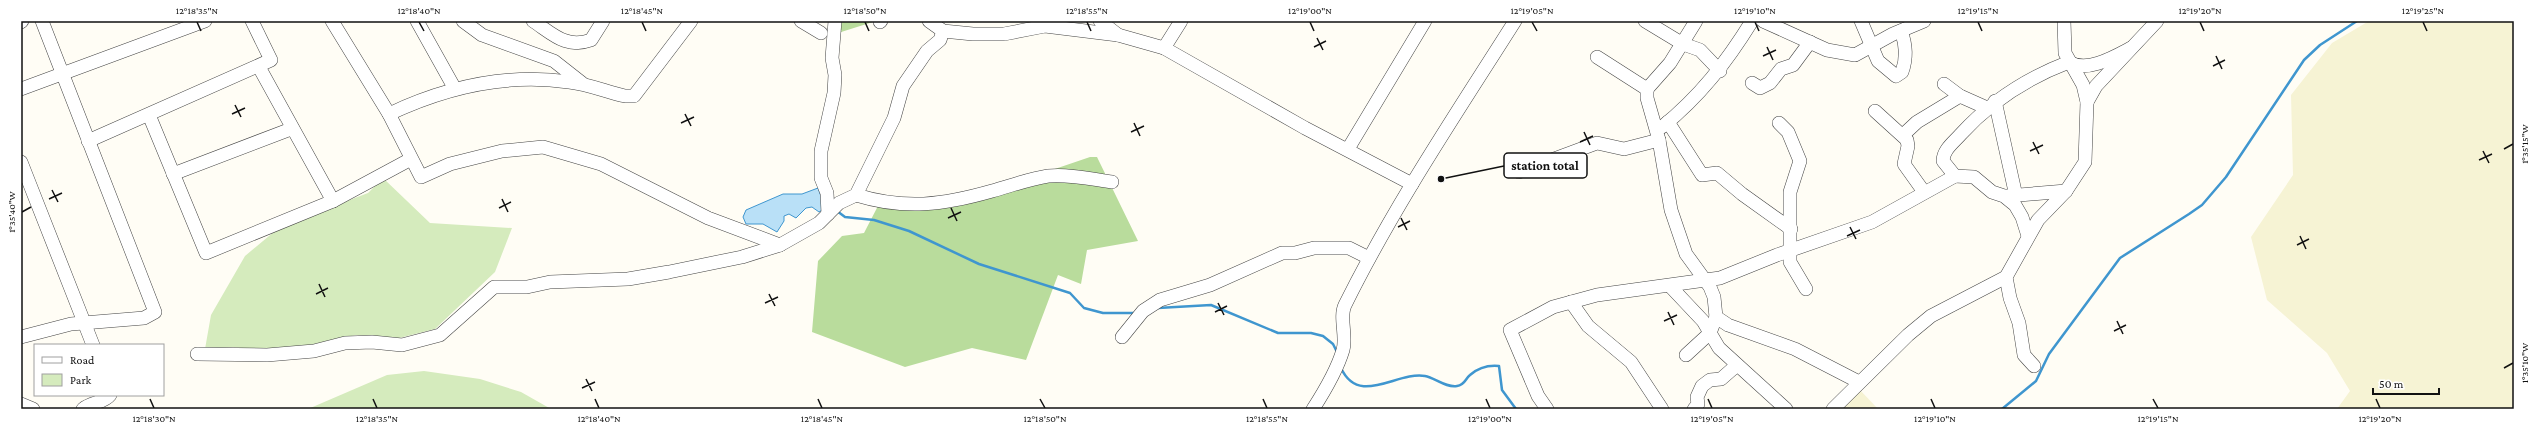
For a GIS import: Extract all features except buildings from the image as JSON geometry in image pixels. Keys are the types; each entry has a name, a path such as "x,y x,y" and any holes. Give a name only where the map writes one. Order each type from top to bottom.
{"street":[{"path":"21,337 71,324 144,318 155,312 42,21"},
{"path":"21,89 63,75 205,21"},
{"path":"88,141 259,67 271,60 252,21"},
{"path":"332,21 388,114 421,177 450,164 465,160 502,151 543,147 601,164 708,218 780,245"},
{"path":"417,21 455,88"},
{"path":"463,21 482,35 554,61 585,86"},
{"path":"533,21 558,39 575,44 591,40 603,21"},
{"path":"388,114 455,88 487,82 523,79 570,82 634,96 691,21"},
{"path":"802,21 821,33"},
{"path":"828,214 827,193 821,178 821,151 834,93 835,75 832,58 835,21"},
{"path":"929,21 943,31 1004,34 1045,26 1118,35 1164,48 1305,128 1348,149 1412,184"},
{"path":"1100,21 1118,35"},
{"path":"1164,48 1181,21"},
{"path":"1348,149 1424,21"},
{"path":"1312,409 1321,397 1343,349 1344,306 1369,258 1412,184 1514,21"},
{"path":"1645,21 1683,44 1700,50 1720,71"},
{"path":"1686,355 1710,333 1716,317 1714,297 1686,254 1673,216 1658,135 1647,89 1683,44 1696,21"},
{"path":"1519,172 1597,143 1624,149 1658,135 1668,122 1720,71 1752,21"},
{"path":"1763,21 1841,54 1855,55 1900,31 1924,21"},
{"path":"1862,21 1870,47 1890,73 1899,75 1904,67 1905,50 1900,31"},
{"path":"1832,409 1931,316 2006,277 2038,220 2066,191 2085,162 2086,102 2083,85 2068,62 2065,53 2064,21"},
{"path":"2086,102 2096,86 2157,21"},
{"path":"198,354 267,355 314,350 345,343 372,342 402,344 440,336 494,287 527,287 550,282 628,279 742,257 780,245 819,223 839,203 856,195 894,118 903,86 927,51 940,40 943,31"},
{"path":"1752,83 1760,88 1770,83 1781,69 1793,65 1810,42"},
{"path":"1955,176 1943,162 1945,151 1991,104 2041,74 2068,62 2080,66 2100,62 2132,48"},
{"path":"1597,57 1647,89"},
{"path":"259,67 292,129 334,201"},
{"path":"1944,84 1960,96 1991,104"},
{"path":"1903,135 1917,122 1960,96"},
{"path":"1991,104 2010,196 2022,217 2028,236"},
{"path":"1875,112 1903,135 1908,146 1904,164 1924,192"},
{"path":"149,115 206,252 334,201 412,159"},
{"path":"1668,122 1702,175 1717,172 1742,194 1791,229"},
{"path":"1779,123 1788,132 1800,161 1790,192 1790,262 1806,289"},
{"path":"173,174 292,129"},
{"path":"21,162 92,344"},
{"path":"856,195 879,202 922,206 972,197 1047,176 1063,176 1112,182"},
{"path":"1546,409 1538,396 1520,350 1510,330 1540,313 1571,302 1626,290 1705,282 1747,269 1791,251 1872,222 1955,176 1974,177 1992,192 2010,196 2066,191"},
{"path":"1122,336 1144,311 1160,300 1210,285 1282,253 1295,253 1314,248 1349,248 1369,258"},
{"path":"2006,277 2010,298 2018,323 2024,355 2034,366"},
{"path":"1670,286 1703,321 1716,345 1786,409"},
{"path":"1571,302 1588,326 1634,365 1662,409"},
{"path":"1716,317 1728,325 1795,349 1859,382"},
{"path":"1694,409 1698,404 1697,397 1702,386 1710,380 1721,379 1737,365"},
{"path":"83,409 89,404 109,396"},
{"path":"21,404 33,409"}],"shaded area":[{"path":"2369,21 2514,21 2514,409 2337,409 2350,391 2327,353 2267,300 2251,237 2293,175 2291,95 2332,43"},
{"path":"1859,389 1878,409 1838,409"}],"green space":[{"path":"836,21 876,21 838,33 842,30 835,31"},
{"path":"1090,157 1097,157 1138,241 1087,250 1081,284 1058,275 1026,360 972,348 905,367 812,332 818,261 842,236 864,233 879,204 902,208 1046,172"},
{"path":"383,178 430,223 512,228 495,272 435,329 399,338 356,335 310,345 261,350 233,347 205,349 211,315 245,256 281,226 368,193"},
{"path":"424,371 480,379 521,392 551,409 308,409 387,375"}],"water":[{"path":"818,188 825,208 819,212 812,207 806,208 796,218 789,214 784,216 784,221 777,232 763,224 746,224 743,217 746,210 783,194 802,194"}],"waterway":[{"path":"2002,409 2036,381 2049,354 2120,258 2202,205 2226,177 2304,60 2320,45 2357,21"},
{"path":"837,211 845,217 874,220 909,231 979,264 1070,293 1084,308 1103,313 1135,313"},
{"path":"1158,308 1211,305 1278,333 1311,333 1323,336 1333,344 1337,352"},
{"path":"1341,368 1349,379 1358,385 1379,385 1403,378 1425,376 1449,386 1457,386 1462,384 1470,375 1480,369 1491,366 1499,366 1502,390 1516,409"}],"place":[{"name":"station total","path":"1441,179"}]}
